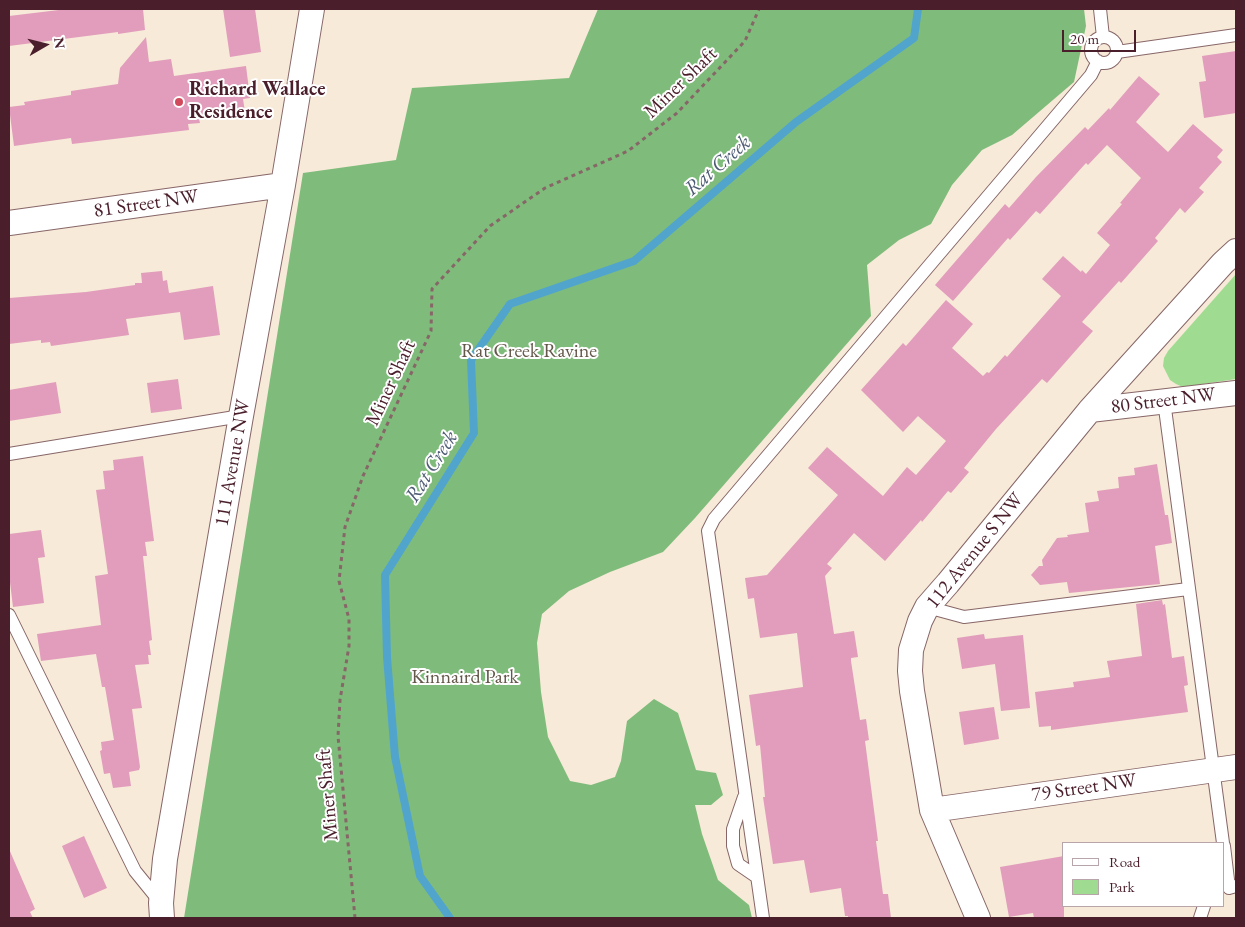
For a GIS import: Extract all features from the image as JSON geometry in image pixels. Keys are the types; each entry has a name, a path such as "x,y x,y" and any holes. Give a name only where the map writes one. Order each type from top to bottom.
{"street":[{"name":"111 Avenue NW","path":"162,911 165,859 312,9"},
{"name":"81 Street NW","path":"9,223 283,185"},
{"name":"112 Avenue S NW","path":"978,918 932,810 910,671 911,650 915,635 927,607 948,584 1090,410 1236,251"},
{"name":"80 Street NW","path":"1090,410 1236,393"},
{"name":"79 Street NW","path":"932,810 1225,768"}],"lane":[{"path":"1100,9 1103,37"},
{"path":"1117,52 1236,35"},
{"path":"1103,37 1113,40 1117,52 1110,62 1102,62 1092,55 1092,46 1103,37"},
{"path":"763,918 708,531 720,512 1092,75 1098,61"},
{"path":"1164,402 1188,589 1225,768 1224,842"},
{"path":"9,454 241,416"},
{"path":"927,607 964,617 1188,589"},
{"path":"9,615 135,871 162,911"},
{"path":"745,795 733,829 733,846 738,864 757,877"},
{"path":"1225,852 1230,888"}],"path":[{"name":"Miner Shaft","path":"355,918 353,913 338,736 340,700 349,646 349,618 339,582 345,527 362,476 431,331 432,289 490,226 545,188 628,151 677,113 745,42 759,9"}],"green space":[{"name":"Rat Creek Ravine","path":"598,9 1084,9 1086,26 1074,82 1012,135 982,150 952,185 931,224 899,240 867,265 871,316 695,518 663,552 610,572 569,591 542,614 537,643 541,692 548,737 570,781 591,785 615,777 621,761 627,721 654,699 678,713 696,770 716,773 723,795 711,805 695,805 702,834 718,880 749,905 752,918 184,918 303,173 396,160 412,88 569,78"},
{"path":"1236,274 1236,379 1183,387 1176,384 1170,380 1163,366 1164,358 1168,351"}],"building":[{"path":"67,9 143,9 145,30 9,46 9,16"},
{"path":"223,9 255,9 261,52 230,57"},
{"path":"146,37 149,62 171,59 174,76 246,66 250,98 243,99 245,112 199,119 200,123 188,124 189,130 72,144 71,138 14,146 9,107 25,105 24,102 71,95 71,91 118,84 120,68"},
{"path":"1236,51 1236,113 1204,118 1199,82 1206,81 1202,56"},
{"path":"1139,76 1160,94 1136,122 1168,152 1193,124 1223,150 1217,157 1222,162 1199,188 1204,192 1185,213 1180,208 1155,238 1158,241 1121,283 1119,281 1082,322 1093,331 1047,383 1042,379 996,429 964,468 969,472 951,493 948,491 885,561 854,533 827,564 832,568 825,576 834,634 854,631 858,657 851,658 851,661 860,720 866,719 869,740 865,741 878,841 876,841 883,894 888,894 891,918 848,918 848,916 845,916 841,888 810,893 804,860 773,864 763,797 765,797 760,745 756,746 749,695 803,687 797,633 760,638 754,598 748,599 745,578 767,575 838,495 808,468 827,447 883,496 907,467 916,475 946,441 918,416 903,432 861,390 903,343 906,346 946,300 973,324 952,348 983,376 987,372 989,373 1005,355 1007,357 1061,296 1042,279 1063,256 1081,272 1082,270 1086,274 1110,245 1097,233 1141,178 1107,145 1088,165 1086,163 1040,214 1036,211 1010,240 1008,238 953,301 935,285 1005,204 1009,208 1036,177 1085,127 1088,130 1109,108 1110,110"},
{"path":"162,271 163,281 167,280 169,293 213,286 220,335 184,340 180,312 126,319 129,335 51,346 50,342 41,343 41,340 9,344 9,298 86,292 135,285 135,283 142,283 141,273"},
{"path":"178,379 182,409 151,413 147,383"},
{"path":"56,382 61,413 9,421 9,390"},
{"path":"143,456 154,541 145,542 147,556 143,556 152,640 149,641 151,655 148,655 149,664 135,665 142,708 132,709 140,767 139,770 129,772 131,786 113,788 110,773 104,774 100,751 102,750 101,742 114,740 105,687 102,687 96,654 41,661 37,634 101,625 95,576 108,574 96,490 105,489 103,471 114,470 113,460"},
{"path":"1157,464 1165,515 1168,515 1172,543 1155,546 1160,584 1069,593 1067,582 1040,585 1031,575 1039,566 1043,566 1042,560 1057,538 1089,532 1085,503 1099,501 1097,491 1119,488 1118,477 1135,475 1134,468"},
{"path":"41,530 45,557 38,558 44,603 13,607 9,574 9,534"},
{"path":"1162,600 1163,605 1165,604 1172,658 1184,656 1188,685 1184,686 1188,712 1051,730 1051,726 1039,727 1035,692 1074,687 1073,682 1110,677 1107,661 1142,656 1136,604"},
{"path":"984,634 985,639 1023,635 1030,708 1001,711 995,664 962,669 957,638"},
{"path":"994,707 999,739 964,745 959,712"},
{"path":"84,836 107,888 84,898 62,846"},
{"path":"9,849 35,909 30,912 33,918 9,918"},
{"path":"1062,856 1062,907 1064,907 1064,918 1034,918 1033,913 1009,917 1000,867"}],"waterway":[{"name":"Rat Creek","path":"450,918 420,876 395,757 387,657 385,575 474,433 471,360 510,304 634,261 796,122 914,38 918,9"}],"place":[{"name":"Richard Wallace Residence","path":"179,102"}],"park label":[{"name":"Kinnaird Park","path":"465,678"}]}
